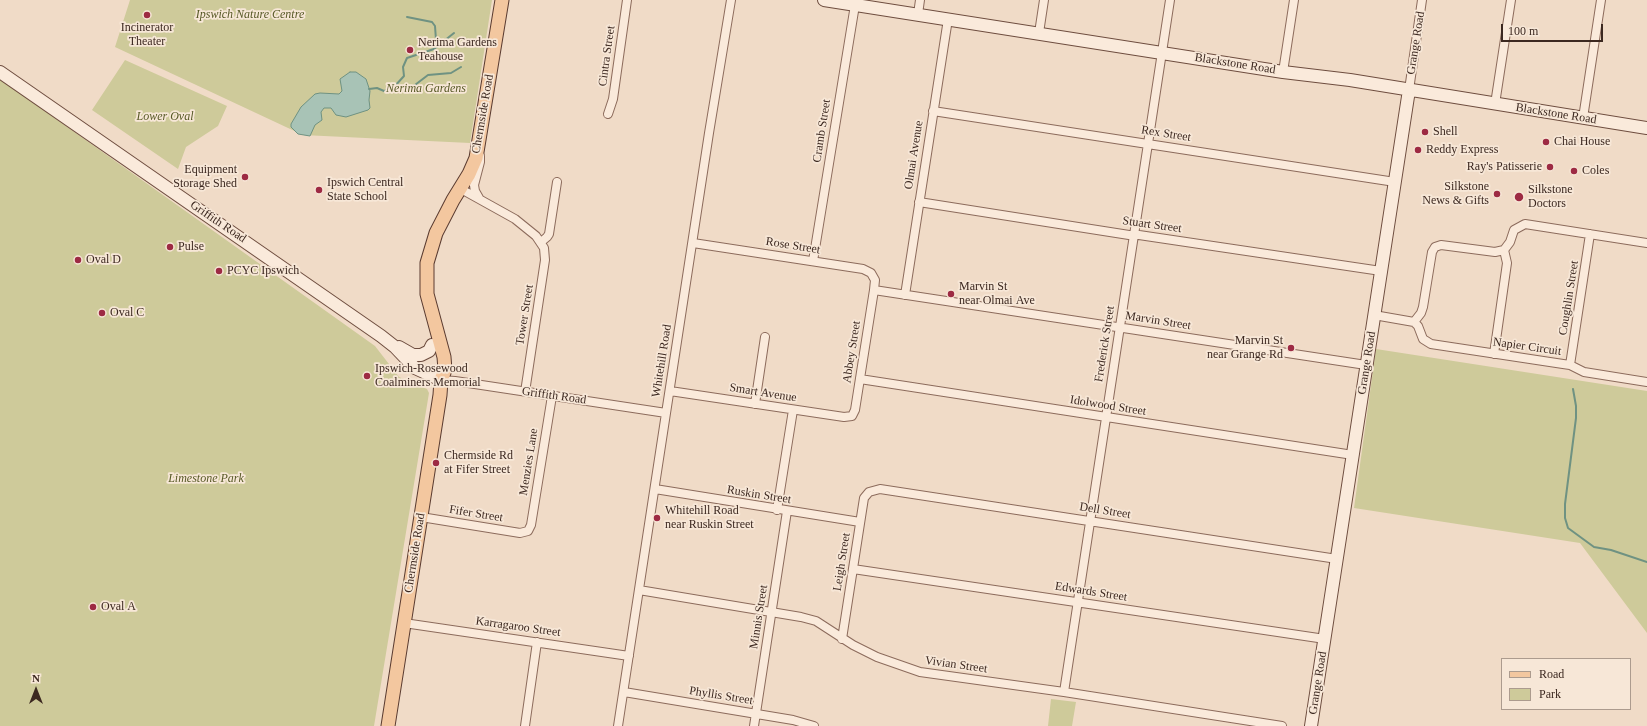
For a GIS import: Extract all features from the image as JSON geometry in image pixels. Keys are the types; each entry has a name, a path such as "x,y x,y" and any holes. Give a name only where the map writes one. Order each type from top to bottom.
{"main road":[{"name":"Chermside Road","path":"441,380 437,373 432,345 420,298 420,263 423,248 431,229 444,209 461,189 472,169 478,147 502,0"},
{"name":"Blackstone Road","path":"824,0 1647,128"},
{"name":"Griffith Road","path":"0,72 376,332 392,344 415,368 441,380"},
{"name":"Grange Road","path":"1311,726 1409,90"},
{"name":"Chermside Road","path":"388,726 441,380 445,364 427,294 427,269 434,239 453,200"},
{"name":"Griffith Road","path":"376,332 410,373 428,381 441,380"},
{"path":"392,344 413,355 419,356 428,352 432,345"}],"street":[{"name":"Cintra Street","path":"608,114 613,99 627,0"},
{"name":"Whitehill Road","path":"618,726 731,0"},
{"path":"918,14 920,0"},
{"path":"1039,33 1044,0"},
{"name":"Frederick Street","path":"1064,692 1170,0"},
{"path":"1283,72 1294,0"},
{"name":"Grange Road","path":"1409,90 1422,0"},
{"path":"1495,104 1511,0"},
{"path":"1583,118 1601,0"},
{"name":"Cramb Street","path":"813,261 855,5"},
{"name":"Olmai Avenue","path":"905,295 948,19"},
{"name":"Rex Street","path":"933,111 1395,182"},
{"path":"478,147 481,161 474,187 477,195 481,199"},
{"path":"461,189 515,219 541,242 549,234 556,182"},
{"name":"Stuart Street","path":"919,202 1381,271"},
{"path":"1374,315 1414,322 1421,313 1423,307 1431,255 1435,247 1447,244 1495,252 1504,250 1510,242 1514,230 1525,224 1647,243"},
{"name":"Coughlin Street","path":"1570,365 1590,234"},
{"name":"Tower Street","path":"525,392 545,258 545,249 541,242"},
{"name":"Rose Street","path":"692,243 813,261 868,271 874,276 874,290"},
{"path":"1494,354 1507,263 1504,250"},
{"name":"Marvin Street","path":"874,290 1366,365"},
{"name":"Abbey Street","path":"852,416 855,410 874,290"},
{"name":"Napier Circuit","path":"1414,322 1418,326 1423,339 1431,344 1570,365 1584,372 1647,380"},
{"path":"755,404 765,337"},
{"name":"Idolwood Street","path":"860,379 1353,455"},
{"name":"Griffith Road","path":"441,380 666,413"},
{"name":"Smart Avenue","path":"670,391 792,410 844,417 852,416"},
{"name":"Menzies Lane","path":"528,531 532,525 552,396"},
{"path":"777,510 792,410"},
{"name":"Ruskin Street","path":"655,489 777,510 860,522"},
{"name":"Dell Street","path":"869,492 880,489 1337,559"},
{"name":"Leigh Street","path":"842,639 864,498 869,492"},
{"name":"Minnis Street","path":"754,726 787,511"},
{"name":"Fifer Street","path":"421,517 520,532 528,531"},
{"name":"Edwards Street","path":"853,569 1325,639"},
{"name":"Vivian Street","path":"639,590 816,621 842,639 877,657 920,672 1064,692 1282,726"},
{"name":"Karragaroo Street","path":"404,623 629,656"},
{"path":"525,726 537,642"},
{"name":"Phyllis Street","path":"624,692 793,720 814,726"}],"green space":[{"path":"130,0 492,0 470,143 303,135 115,47"},
{"name":"Lower Oval","path":"125,60 227,106 218,126 186,147 178,169 92,110"},
{"name":"Limestone Park","path":"0,79 375,346 399,377 427,389 429,393 374,726 0,726"},
{"path":"1376,349 1647,391 1647,633 1580,543 1354,508"},
{"path":"1051,699 1076,702 1072,726 1048,726"}],"shaded area":[{"path":"350,72 356,72 366,79 370,91 370,108 346,117 336,115 331,108 324,108 321,112 322,120 315,125 310,136 298,134 291,127 291,124 301,107 315,94 339,94 342,91 340,79"}],"waterway":[{"path":"407,17 432,22 435,26 436,40 439,46"},
{"path":"394,87 404,76 403,67 407,58 434,49 454,33"},
{"path":"369,89 377,88 384,91 400,87 411,88 428,75 451,73 461,67"},
{"path":"1573,389 1576,406 1576,418 1565,504 1565,518 1568,528 1594,547 1611,550 1647,562"}],"place":[{"name":"Incinerator Theater","path":"147,15"},
{"name":"Nerima Gardens Teahouse","path":"410,50"},
{"name":"Shell","path":"1425,132"},
{"name":"Chai House","path":"1546,142"},
{"name":"Reddy Express","path":"1418,150"},
{"name":"Ray's Patisserie","path":"1550,167"},
{"name":"Coles","path":"1574,171"},
{"name":"Equipment Storage Shed","path":"245,177"},
{"name":"Ipswich Central State School","path":"319,190"},
{"name":"Silkstone News & Gifts","path":"1497,194"},
{"name":"Silkstone Doctors","path":"1519,197"},
{"name":"Pulse","path":"170,247"},
{"name":"Oval D","path":"78,260"},
{"name":"PCYC Ipswich","path":"219,271"},
{"name":"Marvin St near Olmai Ave","path":"951,294"},
{"name":"Oval C","path":"102,313"},
{"name":"Marvin St near Grange Rd","path":"1291,348"},
{"name":"Ipswich-Rosewood Coalminers Memorial","path":"367,376"},
{"name":"Chermside Rd at Fifer Street","path":"436,463"},
{"name":"Whitehill Road near Ruskin Street","path":"657,518"},
{"name":"Oval A","path":"93,607"}],"park label":[{"name":"Ipswich Nature Centre","path":"250,15"},
{"name":"Nerima Gardens","path":"426,89"}]}
